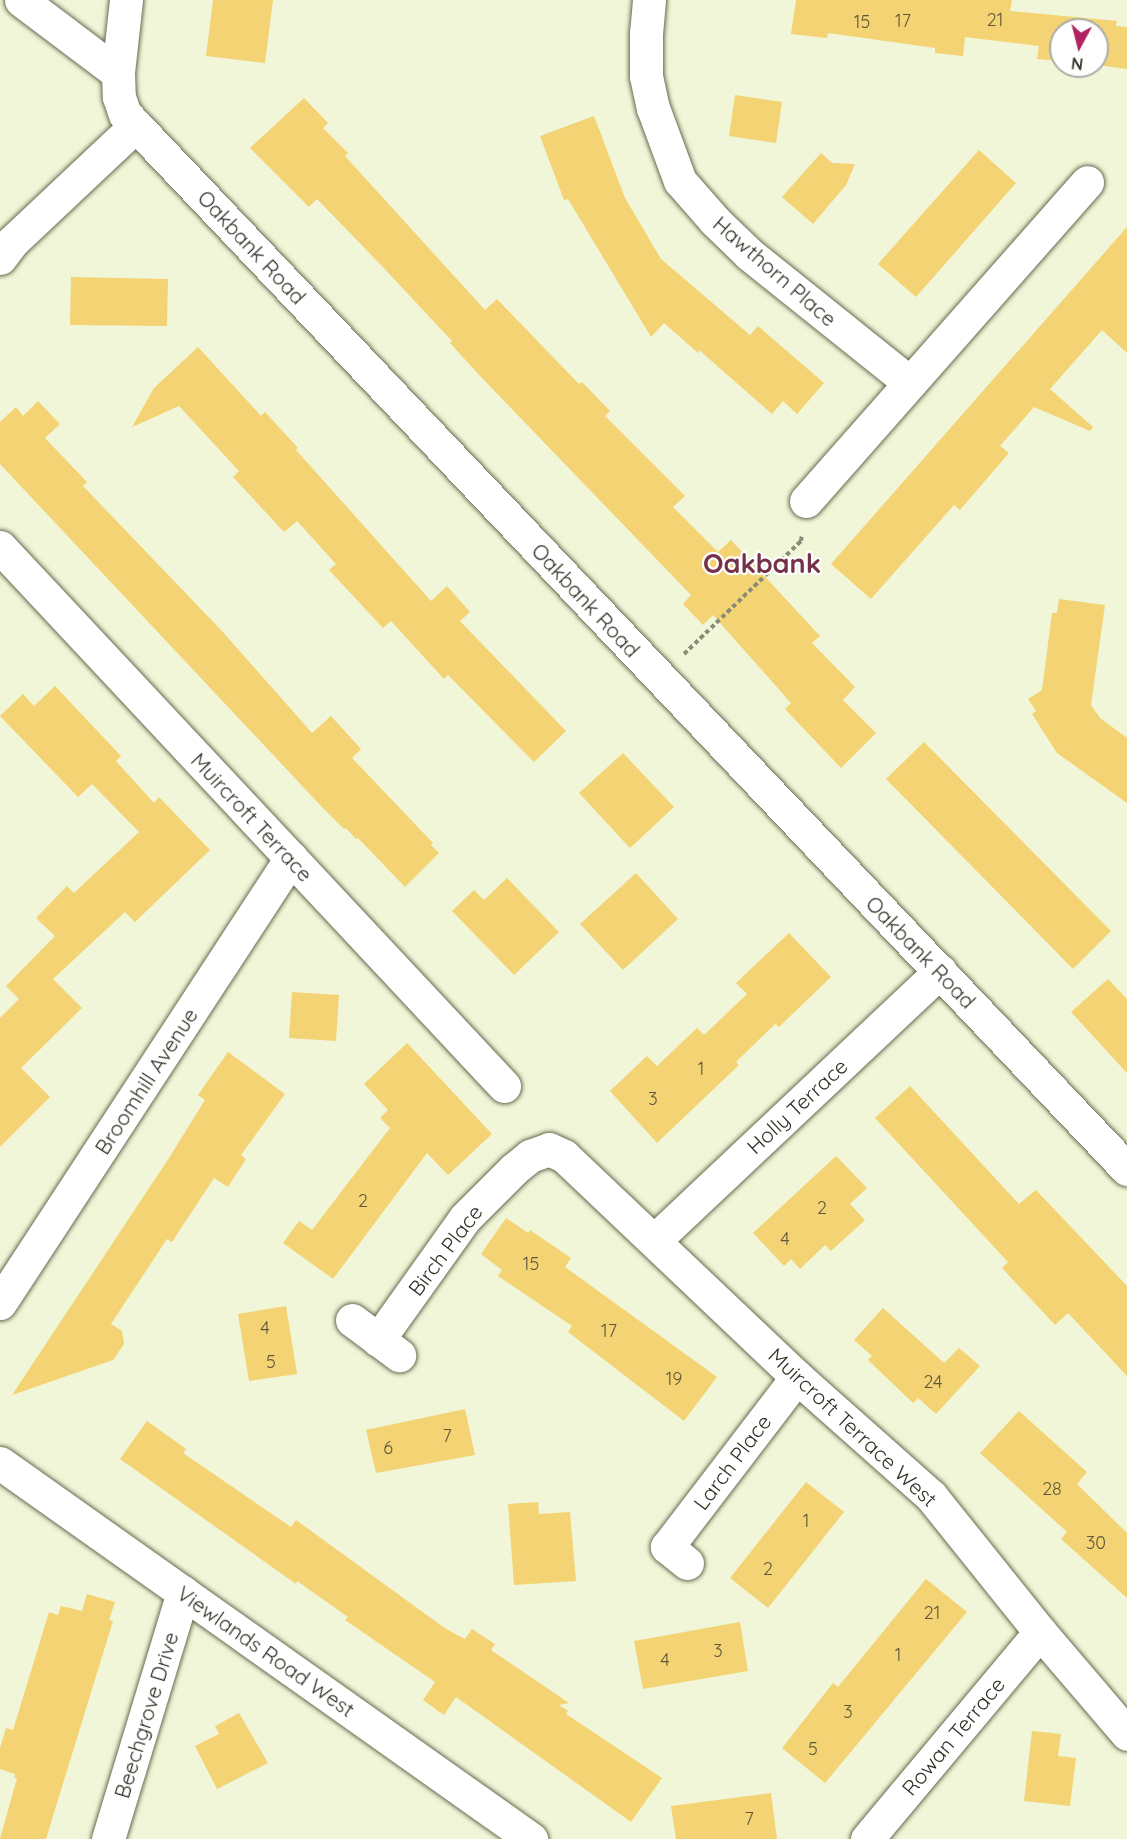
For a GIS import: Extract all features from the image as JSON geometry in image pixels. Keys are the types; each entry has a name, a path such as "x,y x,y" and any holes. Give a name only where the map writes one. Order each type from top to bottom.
{"street":[{"path":"21,0 118,74"},
{"name":"Oakbank Road","path":"126,0 118,74 119,97 125,114 1127,1169"},
{"name":"Hawthorn Place","path":"650,0 646,32 646,76 653,108 680,181 749,254 909,382"},
{"path":"0,258 12,242 136,125"},
{"path":"806,501 1087,182"},
{"name":"Muircroft Terrace","path":"0,548 504,1086"},
{"name":"Broomhill Avenue","path":"0,1303 291,858"},
{"name":"Holly Terrace","path":"655,1240 939,971"},
{"name":"Muircroft Terrace West","path":"549,1149 564,1155 797,1377 931,1496 1040,1632 1127,1734"},
{"name":"Birch Place","path":"352,1320 389,1348 465,1218 514,1169 530,1156 549,1149"},
{"name":"Larch Place","path":"667,1548 797,1377"},
{"name":"Viewlands Road West","path":"0,1463 531,1839"},
{"name":"Beechgrove Drive","path":"108,1839 183,1592"},
{"name":"Rowan Terrace","path":"867,1839 1040,1632"}],"path":[{"path":"659,677 801,541 806,501"}],"building":[{"path":"213,0 273,0 265,63 206,56"},
{"path":"796,0 1012,0 1010,11 1085,18 1049,18 1049,60 1037,59 1039,46 965,37 963,56 935,53 935,48 828,33 827,38 791,34"},
{"path":"1109,20 1117,21 1116,26 1127,27 1127,69 1109,67"},
{"path":"735,95 782,102 776,143 729,136"},
{"path":"304,98 328,123 323,128 348,153 345,156 485,310 497,299 579,384 582,382 610,411 605,416 685,496 673,507 718,552 731,540 820,636 812,643 855,687 843,700 876,733 841,768 785,709 791,703 713,615 703,625 683,604 691,595 481,377 450,343 452,341 380,264 317,199 309,207 250,148"},
{"path":"594,116 625,198 661,259 750,335 758,326 824,383 797,414 783,401 772,414 699,350 698,353 664,323 651,337 568,199 564,200 540,136"},
{"path":"979,150 1016,183 916,297 878,264"},
{"path":"821,153 832,163 855,164 846,185 813,224 782,197"},
{"path":"1127,227 1127,353 1102,330 1050,389 1093,427 1090,431 1034,407 1000,446 1009,453 960,510 954,505 871,599 831,564"},
{"path":"71,277 168,279 167,326 70,325"},
{"path":"198,347 261,416 265,412 431,601 447,586 470,612 460,621 566,731 534,762 448,675 444,679 391,621 383,628 329,570 336,564 297,521 284,532 233,477 239,471 179,406 132,427 154,388"},
{"path":"38,401 60,424 45,438 87,482 83,486 221,630 312,733 331,716 361,749 352,758 433,843 431,845 439,853 405,887 358,838 356,839 346,828 344,829 322,807 0,464 0,422 16,407 23,416"},
{"path":"1059,599 1105,605 1091,705 1100,718 1127,738 1127,803 1057,753 1032,714 1036,711 1028,699 1042,690 1052,613 1057,613"},
{"path":"55,686 121,756 116,761 154,803 159,797 210,850 135,922 125,912 53,979 82,1008 21,1068 50,1097 0,1147 0,1018 19,999 6,986 55,936 36,918 67,886 74,893 139,832 92,784 78,797 0,716 23,694 34,706"},
{"path":"924,742 1111,931 1073,969 886,779"},
{"path":"623,753 674,807 630,848 579,793"},
{"path":"636,873 678,919 623,970 580,924"},
{"path":"507,878 559,932 514,975 452,911 474,890 484,900"},
{"path":"789,933 831,977 779,1027 775,1024 736,1062 739,1065 657,1143 610,1091 647,1056 657,1066 697,1028 704,1035 747,994 736,983"},
{"path":"1108,979 1127,999 1127,1073 1071,1012"},
{"path":"292,992 339,995 336,1041 289,1038"},
{"path":"407,1043 492,1134 448,1175 427,1153 333,1279 283,1243 299,1221 312,1230 390,1128 380,1118 388,1110 364,1084"},
{"path":"228,1052 285,1094 241,1155 246,1159 228,1187 214,1178 172,1242 167,1239 111,1324 122,1331 124,1344 113,1360 12,1395 169,1158 205,1100 198,1095"},
{"path":"910,1086 1019,1204 1036,1190 1127,1286 1127,1376 1068,1313 1055,1325 1002,1268 1008,1262 875,1118"},
{"path":"836,1156 867,1188 850,1204 865,1220 831,1251 825,1245 800,1269 791,1259 784,1266 753,1233"},
{"path":"506,1218 528,1233 530,1230 571,1258 565,1267 717,1377 684,1421 568,1332 572,1326 498,1276 502,1270 481,1254"},
{"path":"286,1306 297,1374 249,1381 238,1314"},
{"path":"883,1308 944,1363 959,1348 980,1366 936,1414 918,1398 913,1403 868,1360 872,1356 854,1340"},
{"path":"465,1409 475,1455 376,1473 366,1430"},
{"path":"1019,1411 1087,1472 1077,1484 1127,1533 1127,1598 1061,1539 1067,1532 980,1453"},
{"path":"147,1421 186,1449 183,1453 291,1527 296,1520 446,1629 465,1639 472,1629 495,1644 491,1650 569,1703 559,1705 568,1711 566,1714 662,1778 631,1822 456,1697 444,1715 423,1700 435,1682 345,1620 348,1617 297,1581 296,1584 120,1459"},
{"path":"806,1482 844,1512 768,1608 730,1578"},
{"path":"538,1502 539,1514 570,1512 576,1581 514,1585 508,1504"},
{"path":"926,1579 967,1612 825,1783 782,1748 833,1683 838,1687"},
{"path":"87,1594 115,1602 109,1620 113,1621 46,1839 0,1839 17,1778 14,1777 15,1774 0,1769 0,1748 6,1728 13,1730 49,1612 58,1615 61,1606 82,1611"},
{"path":"740,1622 748,1671 643,1689 634,1641"},
{"path":"239,1713 268,1763 217,1789 195,1746 219,1734 215,1726"},
{"path":"1032,1731 1061,1734 1058,1756 1076,1758 1070,1806 1024,1801"},
{"path":"771,1793 777,1839 676,1839 671,1806"}],"district":[{"name":"Oakbank","path":"762,564"}]}
